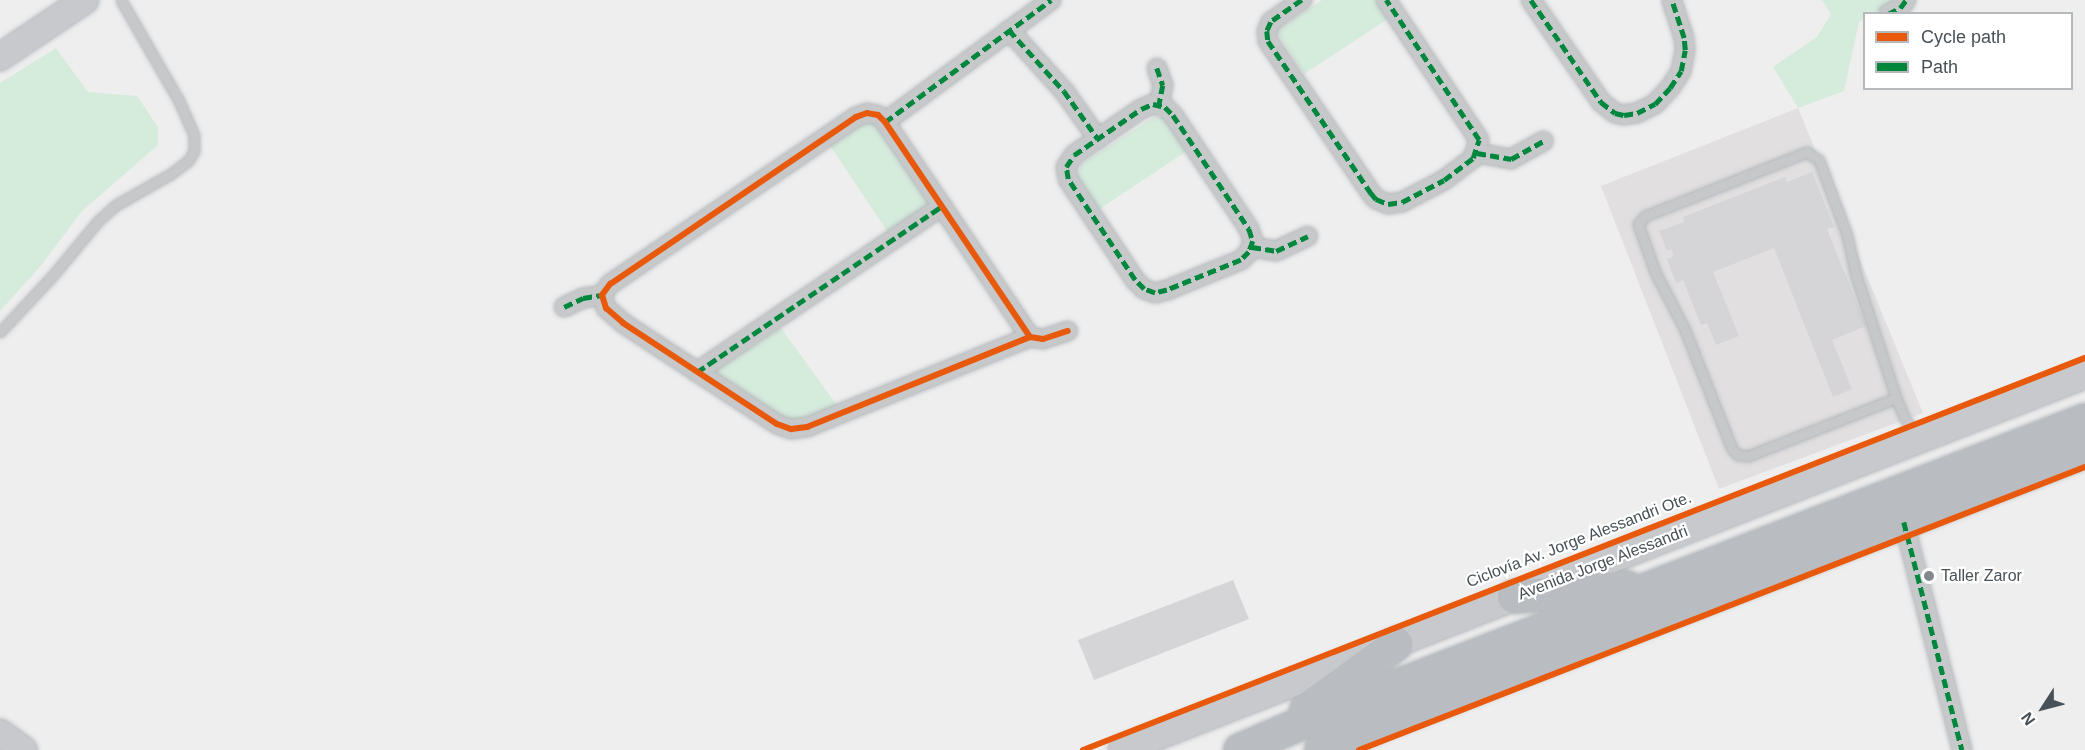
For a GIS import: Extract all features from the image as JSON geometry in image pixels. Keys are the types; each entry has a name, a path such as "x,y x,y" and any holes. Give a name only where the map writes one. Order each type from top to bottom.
{"highway":[{"path":"1254,744 2085,420"},
{"path":"1321,750 1371,728 2085,451"},
{"path":"1514,597 1664,584"},
{"path":"1254,744 1397,644"}],"street":[{"path":"0,57 85,0"},
{"path":"885,122 1051,0"},
{"path":"1302,0 1271,22 1267,31 1268,40 1376,199 1394,204 1420,194 1468,162 1477,153 1479,140 1474,129 1386,0"},
{"path":"1532,0 1601,102 1615,113 1624,115 1637,113 1655,104 1670,88 1681,71 1684,61 1684,38 1672,0"},
{"path":"1892,12 1900,8 1906,0"},
{"path":"1009,30 1064,91 1098,139"},
{"path":"1157,68 1163,85 1159,105"},
{"path":"1159,105 1173,115 1249,229 1252,235 1252,247 1241,260 1167,290 1155,292 1144,289 1135,280 1066,173 1070,158 1098,139 1141,109 1159,105"},
{"path":"564,307 584,298 602,295 610,284 856,117 873,113 885,122 1030,337"},
{"path":"1477,153 1511,159 1543,141"},
{"path":"697,372 942,206"},
{"path":"1252,247 1275,251 1308,236"},
{"path":"602,295 604,304 614,316 777,424 799,429 1030,337 1043,339 1068,331"},
{"name":"Avenida Jorge Alessandri","path":"1122,750 2085,375"},
{"path":"1904,522 1962,750"},
{"path":"0,734 23,750"}],"lane":[{"path":"0,332 54,274 98,220 116,205 172,173 188,161 194,151 194,135 178,101 121,0"},
{"path":"1896,398 1748,456 1738,455 1732,448 1684,328 1655,272 1638,228 1639,220 1802,154 1812,153 1816,156 1850,242 1856,276 1896,398 1905,419 1922,440"}],"shaded area":[{"path":"1798,108 1923,413 1719,489 1601,186"}],"green space":[{"path":"1322,0 1375,0 1388,19 1304,74 1276,31"},
{"path":"1822,0 1891,0 1893,3 1876,12 1863,12 1844,91 1798,108 1773,67 1817,37 1831,14"},
{"path":"56,48 88,92 137,96 158,127 158,145 82,211 39,268 0,311 0,83"},
{"path":"870,117 927,201 922,211 889,234 829,144"},
{"path":"1154,117 1165,118 1187,151 1098,210 1077,178 1081,164"},
{"path":"781,328 839,408 794,425 714,371"}],"building":[{"path":"1812,172 1834,227 1827,229 1866,326 1832,340 1852,389 1833,397 1774,248 1713,272 1739,336 1716,345 1707,323 1701,325 1683,280 1676,283 1667,259 1674,256 1671,249 1667,251 1659,231 1684,222 1683,217 1785,177 1787,182"},
{"path":"1233,580 1249,619 1094,680 1078,640"}],"marked path":[{"path":"885,122 1051,0"},
{"path":"1302,0 1271,22 1267,31 1268,41 1371,193 1376,199 1388,204 1402,202 1444,180 1473,158 1479,140 1386,0"},
{"path":"1531,0 1601,102 1615,113 1624,115 1637,113 1655,104 1670,88 1681,71 1685,50 1684,38 1672,0"},
{"path":"1892,12 1900,8 1906,0"},
{"path":"1009,30 1064,91 1098,139"},
{"path":"1157,68 1163,85 1159,105"},
{"path":"1153,104 1165,107 1173,115 1249,229 1253,241 1249,252 1241,260 1155,293 1144,289 1135,280 1068,179 1066,167 1074,155 1141,109 1153,104"},
{"path":"1477,153 1511,159 1543,141"},
{"path":"697,372 942,206"},
{"path":"1252,247 1276,251 1308,236"},
{"path":"564,307 583,298 602,295"},
{"path":"1904,522 1962,750"}],"cycle path":[{"path":"1030,337 885,122 878,115 867,113 856,117 610,284 602,295 606,308 623,323 777,424 791,429 807,427 1030,337 1043,339 1068,331"},
{"name":"Ciclovía Av. Jorge Alessandri Ote.","path":"1083,750 2085,358"},
{"path":"1359,750 2085,467"}],"place":[{"name":"Taller Zaror","path":"1929,576"}]}
